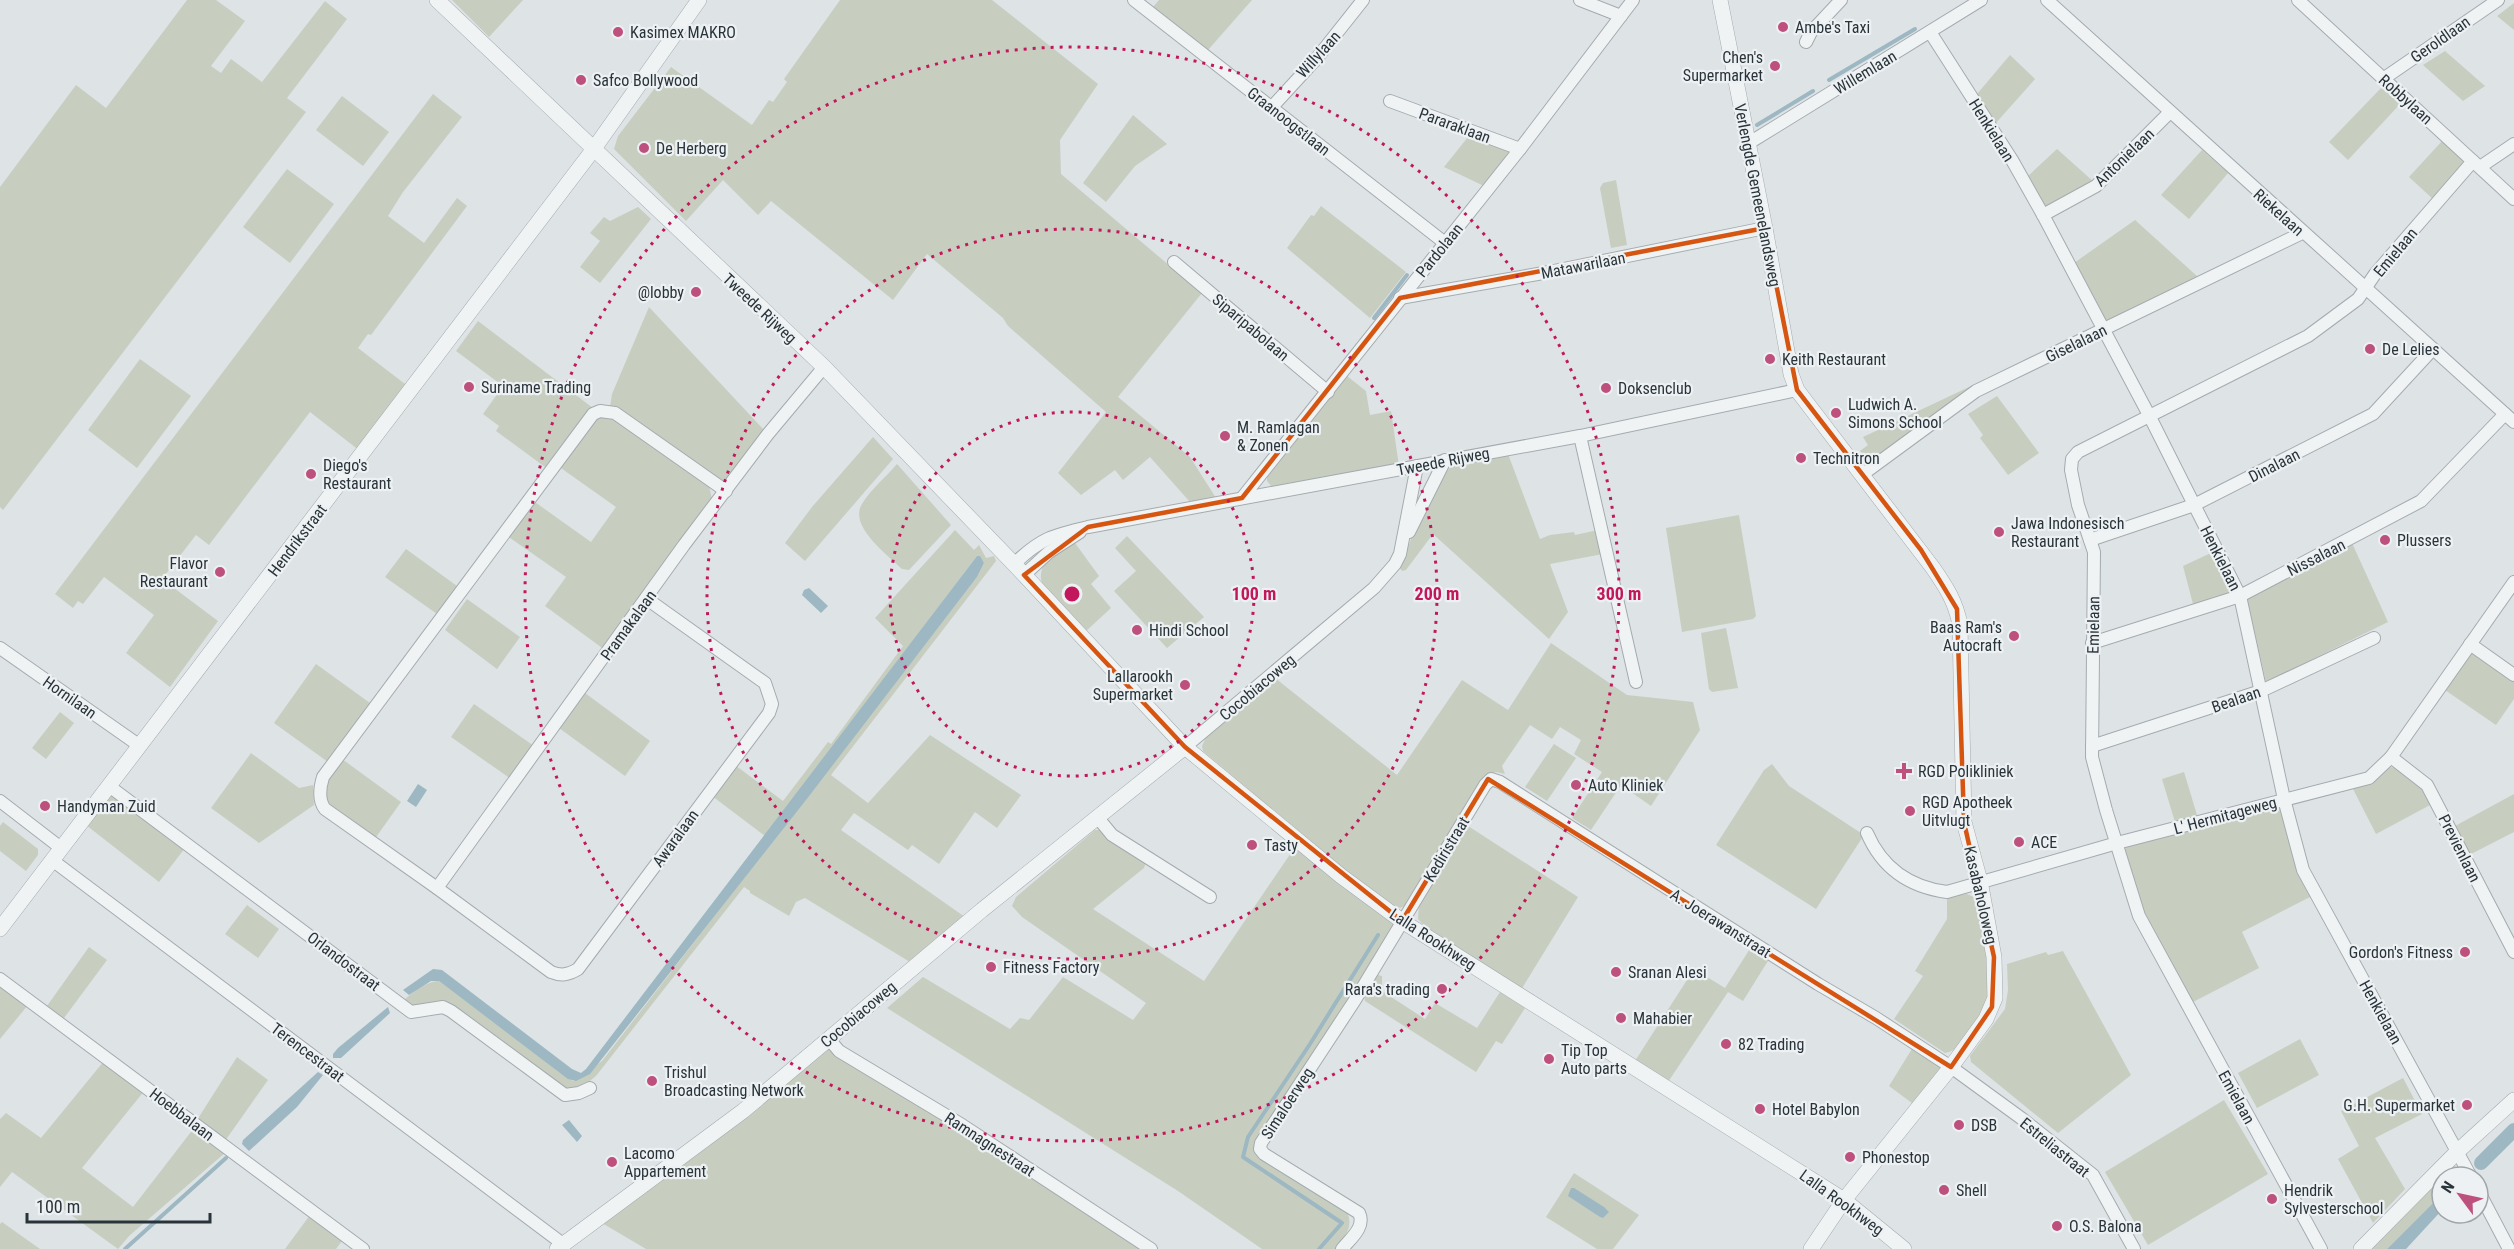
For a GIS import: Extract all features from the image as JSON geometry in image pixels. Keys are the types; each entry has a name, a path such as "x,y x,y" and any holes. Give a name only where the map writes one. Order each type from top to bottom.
{"street":[{"name":"Tweede Rijweg","path":"437,0 824,367 1019,570 1027,552 1051,536 1088,526 1580,436 1797,390"},
{"name":"Hendrikstraat","path":"0,929 593,150 699,0"},
{"name":"Graanoogstlaan","path":"1134,0 1445,243"},
{"name":"Willylaan","path":"1272,107 1317,58 1363,0"},
{"path":"1580,0 1621,16"},
{"name":"Pardolaan","path":"1242,498 1520,149 1633,0"},
{"name":"Verlengde Gemeenelandsweg","path":"1720,0 1749,143 1791,374 1797,390"},
{"path":"1806,42 1810,32 1841,0"},
{"name":"Willemlaan","path":"1749,143 1981,0"},
{"name":"Riekelaan","path":"2047,0 2509,418"},
{"name":"Robbylaan","path":"2298,0 2514,199"},
{"name":"Geroldlaan","path":"2383,79 2498,0"},
{"name":"Henkielaan","path":"1930,32 2012,160 2043,215 2150,417 2240,596 2284,799 2303,870 2465,1165"},
{"name":"Pararaklaan","path":"1390,100 1520,149"},
{"name":"Antonielaan","path":"2043,215 2096,186 2170,112"},
{"name":"Emielaan","path":"2321,1249 2139,916 2092,757 2094,552 2078,505 2071,470 2072,459 2078,452 2308,336 2358,299 2375,274 2476,164 2514,144"},
{"name":"Matawarilaan","path":"1400,298 1549,272 1765,228"},
{"name":"Giselalaan","path":"1863,474 1976,391 2302,232"},
{"name":"Siparipabolaan","path":"1174,262 1328,392"},
{"name":"Dinalaan","path":"2090,540 2194,505 2373,414 2432,350"},
{"name":"Pramakalaan","path":"437,888 768,434 824,367"},
{"name":"Kasabaholoweg","path":"1797,390 1939,576 1951,593 1957,609 1960,625 1964,822 1980,881 1994,957 1995,998 1986,1019 1951,1067 1844,1200 1811,1249"},
{"path":"437,888 325,809 320,797 323,777 593,414 600,411 615,413 726,491"},
{"name":"Nissalaan","path":"2092,643 2240,596 2421,501 2509,418"},
{"path":"1580,436 1636,682"},
{"name":"Cocobiacoweg","path":"560,1247 708,1138 982,910 1185,747 1374,588 1395,564 1402,545 1445,460"},
{"name":"Cocobiacoweg","path":"1402,545 1417,466"},
{"name":"Lalla Rookhweg","path":"1019,570 1185,747 1341,876 1402,921 1844,1200 1904,1249"},
{"name":"L' Hermitageweg","path":"1867,833 1876,853 1887,865 1919,885 1947,892 2117,843 2369,778 2391,757 2514,582"},
{"name":"Awaralaan","path":"437,888 551,972 565,975 572,973 578,969 769,713 772,704 765,683 647,598"},
{"name":"Bealaan","path":"2092,746 2261,691 2374,638"},
{"path":"2470,644 2514,675"},
{"name":"Hornilaan","path":"0,648 140,746"},
{"name":"Previenlaan","path":"2391,757 2427,785 2514,952"},
{"name":"Kediristraat","path":"1402,921 1485,785 1491,779"},
{"name":"A. Joerawanstraat","path":"1491,779 1500,782 1799,972 1876,1017 1951,1067"},
{"name":"Orlandostraat","path":"109,786 411,1012 443,1007 565,1095 579,1093 590,1088"},
{"name":"Terencestraat","path":"0,801 56,854 560,1247"},
{"path":"1098,818 1112,835 1210,897"},
{"name":"Simaloerweg","path":"1342,1249 1361,1226 1362,1219 1359,1213 1264,1154 1260,1149 1261,1143 1355,1000 1402,921"},
{"name":"Hoebbalaan","path":"0,979 363,1249"},
{"name":"Ramnagnestraat","path":"829,1039 839,1051 962,1125 1151,1249"},
{"name":"Estreliastraat","path":"1951,1067 2092,1175 2133,1249"},
{"path":"2361,1249 2458,1151 2514,1100"},
{"path":"2490,1213 2509,1249"}],"highlighted area":[{"path":"1765,228 1797,390 1921,550 1957,609 1964,822 1994,957 1992,1007 1951,1067 1488,779 1402,921 1185,747 1024,575 1088,527 1242,498 1400,298"}],"shaded area":[{"path":"187,0 216,0 245,21 211,66 221,73 231,59 262,82 325,1 347,19 287,98 306,112 3,510 0,507 0,187 76,85 106,108"},
{"path":"452,0 523,0 489,37"},
{"path":"840,0 992,0 1098,84 1060,140 1061,174 1202,293 1118,397 1190,457 1216,498 1190,502 1150,457 1123,480 1115,470 1081,495 1058,473 1106,412 1008,326 1003,318 927,254 893,300 771,201 758,215 723,180 686,221 614,149 618,136 671,67 752,125 769,100 773,102 787,82 784,79"},
{"path":"1159,0 1252,0 1208,50 1153,7"},
{"path":"2514,3 2514,30 2497,16"},
{"path":"2445,51 2485,86 2463,101 2423,65"},
{"path":"2010,55 2035,79 1995,124 1977,94"},
{"path":"2383,86 2401,103 2348,160 2329,142"},
{"path":"433,94 462,117 403,192 388,216 424,243 457,198 467,206 371,335 368,334 358,348 409,387 360,451 310,412 209,545 196,535 162,579 218,621 170,687 126,653 154,615 104,577 83,604 78,601 73,608 55,594"},
{"path":"342,96 389,132 363,166 316,130"},
{"path":"1133,115 1167,144 1135,166 1106,202 1083,183"},
{"path":"1474,136 1511,152 1484,186 1444,167 1468,137"},
{"path":"2443,140 2466,162 2434,200 2409,177"},
{"path":"2057,149 2094,182 2094,185 2043,208 2027,177"},
{"path":"2202,150 2228,173 2189,219 2161,195"},
{"path":"287,169 334,204 290,263 243,227"},
{"path":"1616,180 1627,245 1611,248 1600,188 1603,183"},
{"path":"1321,206 1406,272 1370,318 1287,248 1311,215 1314,216"},
{"path":"638,207 651,219 600,283 580,267 600,241 590,233 604,217 610,221"},
{"path":"2135,220 2198,277 2108,321 2100,316 2074,263"},
{"path":"649,307 765,431 729,479 722,480 713,476 610,407 612,394"},
{"path":"478,321 593,408 586,413 545,467 496,431 499,426 483,414 503,386 456,351"},
{"path":"140,359 191,396 137,468 88,430"},
{"path":"1347,376 1366,391 1370,415 1391,411 1399,466 1272,487 1267,481 1267,473"},
{"path":"1986,379 1869,463 1860,451 1868,445 1863,437"},
{"path":"1997,396 2039,453 2008,475 1980,438 1983,435 1968,414"},
{"path":"616,418 709,485 712,500 605,650 545,606 566,577 506,535 532,500 591,542 616,507 558,466 593,419"},
{"path":"873,437 893,459 805,561 785,543 812,507"},
{"path":"1508,454 1540,539 1550,535 1574,532 1575,535 1598,530 1603,554 1550,564 1568,612 1549,639 1433,534 1406,570 1402,571 1400,568 1428,501 1452,465"},
{"path":"897,464 951,525 909,570 902,569 872,540 860,521 859,513 870,493"},
{"path":"1739,515 1756,616 1753,619 1682,632 1666,528"},
{"path":"955,530 974,550 979,545 986,558 994,556 996,561 831,775 868,803 930,735 1021,795 997,828 975,812 939,864 912,845 908,850 854,813 841,830 965,917 910,962 805,898 796,902 789,916 744,887 596,1076 586,1084 570,1091 455,1010 413,1009 403,1001 425,985 439,981 573,1081 602,1061 977,577 984,563 977,556 765,836 712,796 735,765 783,801 828,742 831,744 903,646 875,618"},
{"path":"1127,536 1204,617 1167,648 1114,591 1136,571 1115,548"},
{"path":"1075,543 1099,576 1091,584 1111,608 1085,632 1042,584 1041,576 1045,563 1050,558"},
{"path":"2352,543 2388,622 2266,682 2247,598"},
{"path":"406,549 457,586 437,614 385,577"},
{"path":"2213,552 2228,579 2229,596 2193,604 2183,566"},
{"path":"467,599 520,637 497,669 445,630"},
{"path":"1726,628 1738,688 1712,692 1709,689 1701,633"},
{"path":"1551,643 1627,695 1693,702 1700,730 1651,806 1621,785 1591,830 1572,818 1602,772 1574,754 1581,740 1560,727 1552,739 1530,725 1502,766 1505,774 1496,772 1489,774 1405,906 1400,908 1393,906 1346,871 1203,751 1202,746 1207,735 1275,678 1397,775 1462,680 1508,710"},
{"path":"2474,653 2514,681 2514,699 2496,725 2445,690"},
{"path":"316,664 370,703 328,762 274,723"},
{"path":"585,693 650,741 625,776 559,728"},
{"path":"474,704 534,746 511,779 451,737"},
{"path":"60,712 74,723 46,759 32,748"},
{"path":"1554,744 1576,758 1547,801 1525,787"},
{"path":"251,753 299,788 313,785 314,805 259,843 211,808"},
{"path":"342,759 401,802 374,840 325,802 327,777"},
{"path":"1772,764 1789,786 1864,835 1816,909 1716,845 1764,770"},
{"path":"2391,767 2404,772 2415,781 2432,804 2376,834 2352,787"},
{"path":"2184,772 2197,815 2175,822 2162,779"},
{"path":"2514,794 2514,832 2469,855 2455,826"},
{"path":"111,795 185,848 159,882 86,825"},
{"path":"2278,806 2312,896 2242,932 2259,968 2193,1002 2144,917 2124,851 2126,847"},
{"path":"3,822 38,849 38,855 26,871 0,851 0,826"},
{"path":"1465,824 1578,897 1521,990 1425,927 1418,919 1419,904"},
{"path":"1095,830 1100,830 1146,862 1144,868 1093,909 1204,981 1295,847 1395,924 1355,993 1256,1144 1348,1214 1348,1229 1335,1249 1262,1249 1178,1191 887,1008 923,977 1010,1029 1020,1018 1029,1020 1063,977 1133,1020 1146,1003 1022,917 1012,906 1016,897"},
{"path":"1967,894 1974,897 1988,951 1991,980 1986,1001 1969,1032 1956,1048 1945,1053 1894,1019 1923,976 1915,971 1947,919 1947,896"},
{"path":"247,905 279,929 258,958 225,934"},
{"path":"1753,944 1771,956 1743,1001 1728,992 1668,1082 1635,1061 1694,969 1725,988"},
{"path":"89,947 107,960 64,1018 47,1006"},
{"path":"2063,951 2131,1075 2058,1133 1971,1062 1970,1056 2005,1009 2008,990 2007,964 2046,952 2048,955"},
{"path":"1374,974 1382,976 1382,991 1425,1019 1435,1003 1477,1028 1500,992 1525,1008 1502,1044 1496,1041 1476,1072 1365,1001 1364,994"},
{"path":"0,984 28,1005 0,1039"},
{"path":"2300,1039 2319,1075 2257,1108 2238,1073"},
{"path":"1915,1044 1941,1065 1942,1069 1916,1106 1889,1086"},
{"path":"830,1048 951,1123 1144,1249 646,1249 602,1223"},
{"path":"237,1057 268,1080 225,1141 197,1120"},
{"path":"104,1061 145,1090 82,1168 133,1207 194,1128 226,1152 129,1236 118,1249 12,1172 0,1187 0,1119 6,1113 41,1138"},
{"path":"2403,1078 2422,1114 2375,1138 2405,1189 2373,1223 2338,1159 2359,1146 2341,1111"},
{"path":"2224,1100 2268,1174 2148,1245 2105,1172"},
{"path":"1574,1173 1639,1215 1613,1249 1597,1249 1546,1217"},
{"path":"2430,1188 2430,1206 2387,1249 2368,1249"},
{"path":"310,1215 342,1241 336,1249 285,1249"},
{"path":"2,1222 40,1249 0,1249 0,1224"}],"water":[{"path":"977,556 980,556 984,563 977,577 806,800 590,1074 576,1081 568,1079 439,981 431,981 409,995 403,990 433,969 442,970 572,1069 581,1073"},
{"path":"809,588 828,606 821,613 802,595 804,590"},
{"path":"418,784 427,790 416,807 407,801"},
{"path":"388,1007 390,1013 341,1058 333,1058 338,1048"},
{"path":"318,1072 323,1075 297,1107 249,1151 242,1144 243,1140"},
{"path":"569,1120 582,1136 577,1142 562,1125"},
{"path":"1571,1188 1609,1212 1603,1218 1600,1217 1568,1196"},
{"path":"2430,1206 2430,1223 2406,1249 2387,1249"}],"waterway":[{"path":"1829,80 1915,29"},
{"path":"1757,125 1813,91"},
{"path":"1374,318 1407,275"},
{"path":"1319,1249 1342,1223 1243,1157 1248,1137 1310,1044 1378,935"},
{"path":"2481,1163 2514,1130"},
{"path":"125,1249 226,1158"}],"place":[{"name":"Ambe's Taxi","path":"1783,27"},
{"name":"Kasimex MAKRO","path":"618,32"},
{"name":"Chen's Supermarket","path":"1775,66"},
{"name":"Safco Bollywood","path":"581,80"},
{"name":"De Herberg","path":"644,148"},
{"name":"@lobby","path":"696,292"},
{"name":"De Lelies","path":"2370,349"},
{"name":"Keith Restaurant","path":"1770,359"},
{"name":"Suriname Trading","path":"469,387"},
{"name":"Doksenclub","path":"1606,388"},
{"name":"Ludwich A. Simons School","path":"1836,413"},
{"name":"M. Ramlagan & Zonen","path":"1225,436"},
{"name":"Technitron","path":"1801,458"},
{"name":"Diego's Restaurant","path":"311,474"},
{"name":"Jawa Indonesisch Restaurant","path":"1999,532"},
{"name":"Plussers","path":"2385,540"},
{"name":"Flavor Restaurant","path":"220,572"},
{"name":"Hindi School","path":"1137,630"},
{"name":"Baas Ram's Autocraft","path":"2014,636"},
{"name":"Lallarookh Supermarket","path":"1185,685"},
{"name":"RGD Polikliniek","path":"1904,771"},
{"name":"Auto Kliniek","path":"1576,785"},
{"name":"Handyman Zuid","path":"45,806"},
{"name":"RGD Apotheek Uitvlugt","path":"1910,811"},
{"name":"ACE","path":"2019,842"},
{"name":"Tasty","path":"1252,845"},
{"name":"Gordon's Fitness","path":"2465,952"},
{"name":"Fitness Factory","path":"991,967"},
{"name":"Sranan Alesi","path":"1616,972"},
{"name":"Rara's trading","path":"1442,989"},
{"name":"Mahabier","path":"1621,1018"},
{"name":"82 Trading","path":"1726,1044"},
{"name":"Tip Top Auto parts","path":"1549,1059"},
{"name":"Trishul Broadcasting Network","path":"652,1081"},
{"name":"G.H. Supermarket","path":"2467,1105"},
{"name":"Hotel Babylon","path":"1760,1109"},
{"name":"DSB","path":"1959,1125"},
{"name":"Phonestop","path":"1850,1157"},
{"name":"Lacomo Appartement","path":"612,1162"},
{"name":"Shell","path":"1944,1190"},
{"name":"Hendrik Sylvesterschool","path":"2272,1199"},
{"name":"O.S. Balona","path":"2057,1226"}]}
